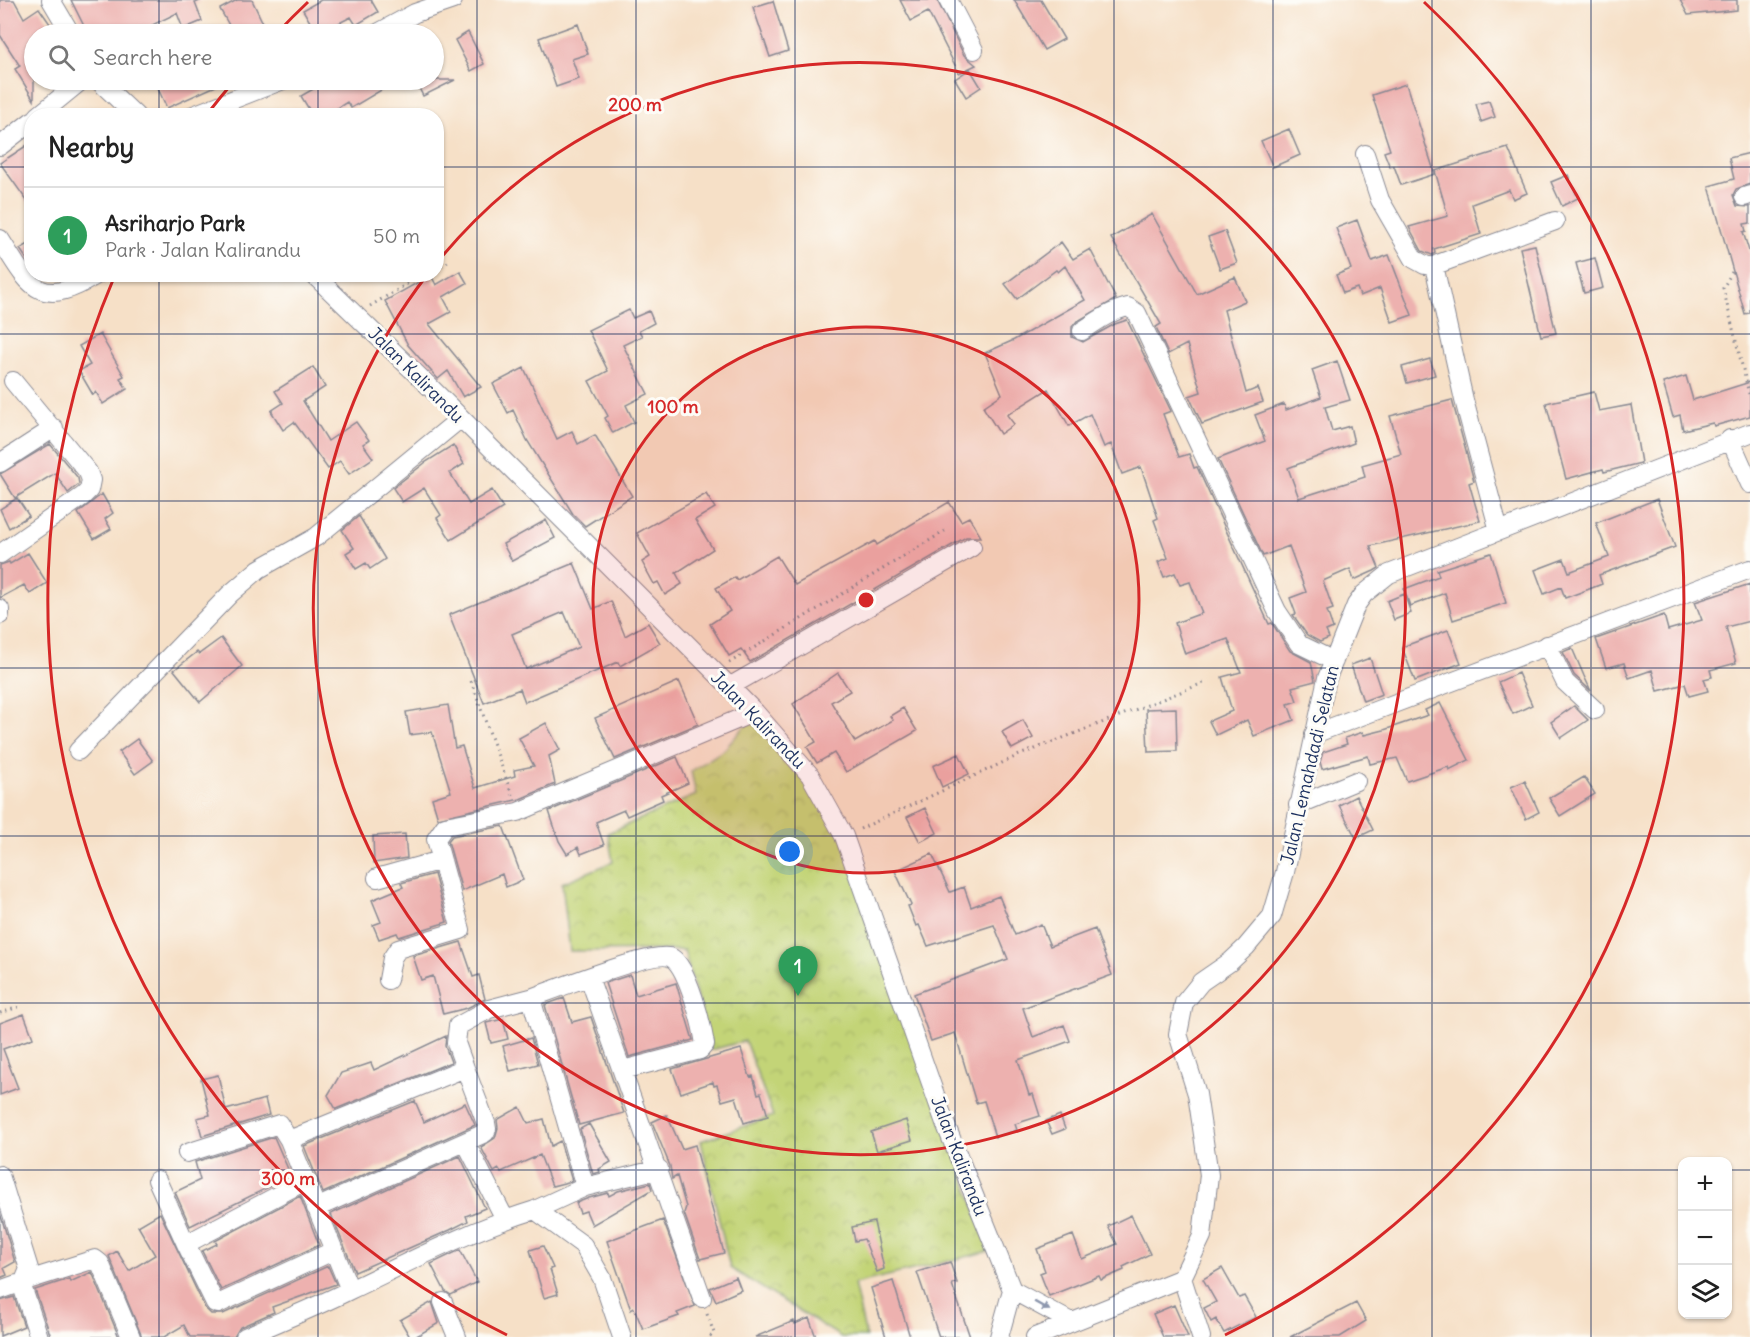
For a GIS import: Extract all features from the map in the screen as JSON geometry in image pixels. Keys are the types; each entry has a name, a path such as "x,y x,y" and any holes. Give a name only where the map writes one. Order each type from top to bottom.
{"street":[{"path":"51,0 65,24"},
{"path":"395,24 434,3 453,0"},
{"path":"948,0 974,50"},
{"path":"48,108 70,90"},
{"path":"109,90 128,108"},
{"path":"210,108 256,90"},
{"path":"224,108 230,100"},
{"path":"0,146 24,126"},
{"path":"1365,154 1380,200 1414,259 1425,265 1436,267 1555,221"},
{"path":"0,239 24,277"},
{"path":"1436,267 1464,400 1499,531"},
{"path":"29,282 45,292 61,293 86,282"},
{"name":"Jalan Kalirandu","path":"321,282 755,712 810,774 844,836 949,1134 1012,1290"},
{"path":"1082,331 1123,308 1128,307 1137,313 1276,611 1299,644 1334,661"},
{"path":"0,554 89,490 91,480 88,472 54,428 13,381"},
{"path":"78,751 230,594 259,569 316,537 461,418"},
{"path":"0,463 54,428"},
{"name":"Jalan Lemahdadi Selatan","path":"1182,1278 1202,1236 1209,1175 1197,1094 1179,1034 1179,1021 1184,1003 1201,982 1230,962 1272,916 1286,872 1314,734 1334,661 1356,605 1376,583 1389,574 1750,433"},
{"path":"1730,439 1750,484"},
{"path":"729,687 972,547"},
{"path":"1314,734 1750,570"},
{"path":"0,609 0,615"},
{"path":"1547,645 1565,682 1596,710"},
{"path":"387,980 392,958 398,949 461,930 436,839 446,826 518,812 755,712"},
{"path":"1298,805 1356,781"},
{"path":"377,878 441,860"},
{"path":"316,1208 466,1143 487,1130 456,1043 458,1026 489,1009 531,998 589,977 659,956 675,960 685,973 704,1040 703,1047 623,1070"},
{"path":"589,977 702,1298"},
{"path":"531,998 585,1187"},
{"path":"289,1140 465,1068"},
{"path":"187,1153 273,1125 279,1124 284,1128 350,1290"},
{"path":"466,1143 505,1219"},
{"path":"245,1337 350,1290 423,1253 505,1219 535,1210 585,1187 658,1169"},
{"path":"0,1175 29,1269 23,1283 39,1337"},
{"path":"157,1180 215,1303 218,1304 333,1251"},
{"path":"186,1244 306,1181"},
{"path":"535,1210 584,1245 603,1278 622,1337"},
{"path":"0,1290 95,1259 100,1263 131,1337"},
{"path":"1035,1337 1182,1278 1201,1337"},
{"path":"999,1337 1012,1290 1071,1322"},
{"path":"443,1302 457,1337"}],"path":[{"path":"444,264 448,262"},
{"path":"1732,272 1723,288 1750,398"},
{"path":"355,314 410,282"},
{"path":"714,673 945,531"},
{"path":"471,681 518,812"},
{"path":"844,836 1017,756 1206,682"},
{"path":"0,1013 19,1007"},
{"path":"702,1298 714,1334 710,1337"}],"green space":[{"path":"750,720 799,768 843,837 990,1251 854,1284 866,1337 841,1337 730,1268 701,1141 773,1116 745,1041 711,1050 684,950 570,951 562,883 613,862 608,833 696,795 691,771 724,750"}],"building":[{"path":"0,0 14,0 24,18 39,8 50,24 24,24 24,84 15,69 20,66 0,35"},
{"path":"71,0 202,0 195,3 202,21 195,24 181,24 177,13 154,24 83,24"},
{"path":"237,0 252,0 263,24 228,24 220,9"},
{"path":"321,0 371,0 378,12 358,24 351,17 337,24 311,24 303,10"},
{"path":"900,0 937,0 964,55 976,65 959,73 928,12 911,21"},
{"path":"1014,0 1041,0 1064,39 1044,50"},
{"path":"1680,0 1737,0 1737,10 1688,15"},
{"path":"773,1 788,51 770,57 753,7"},
{"path":"578,24 588,54 572,59 579,79 556,87 539,38"},
{"path":"468,32 484,64 471,71 455,40"},
{"path":"970,69 981,87 966,97 955,79"},
{"path":"444,80 455,80 444,86"},
{"path":"1406,84 1435,174 1401,185 1394,166 1390,167 1384,152 1390,150 1372,95"},
{"path":"28,90 34,90 34,100"},
{"path":"159,90 207,90 167,108"},
{"path":"312,90 381,90 351,108 347,102 338,108 308,108 301,96"},
{"path":"420,90 435,90 423,96"},
{"path":"1489,101 1495,117 1481,122 1476,104"},
{"path":"1289,129 1300,155 1273,167 1261,141"},
{"path":"24,147 24,197 0,163"},
{"path":"1508,148 1527,193 1513,199 1509,190 1472,204 1481,234 1434,249 1435,253 1432,255 1422,251 1409,227 1448,216 1435,171"},
{"path":"1750,153 1750,184 1736,189 1733,195 1737,206 1750,207 1750,223 1744,224 1746,231 1743,232 1750,254 1750,313 1745,314 1709,186 1734,179 1729,158"},
{"path":"1568,175 1578,198 1562,206 1551,182"},
{"path":"1152,214 1197,294 1235,277 1245,301 1224,310 1246,393 1258,388 1263,402 1202,424 1189,396 1201,392 1187,344 1168,354 1156,327 1161,324 1111,238"},
{"path":"1357,220 1372,261 1389,255 1412,315 1392,322 1380,288 1360,296 1357,288 1343,293 1336,275 1351,269 1336,228"},
{"path":"1225,231 1237,263 1220,269 1208,237"},
{"path":"1061,242 1073,259 1090,249 1116,299 1076,322 1072,327 1072,337 1083,342 1127,320 1171,411 1163,414 1179,457 1189,454 1194,468 1197,467 1269,624 1272,623 1290,651 1311,662 1315,681 1292,687 1297,701 1288,704 1294,720 1254,736 1247,720 1216,735 1209,721 1232,711 1222,677 1241,672 1228,639 1185,654 1175,623 1202,613 1190,582 1180,585 1175,573 1164,577 1158,562 1168,558 1154,520 1158,518 1141,467 1122,474 1111,444 1104,447 1090,414 1069,426 1048,389 1007,415 1014,424 1000,434 983,407 1002,394 985,353 1014,340 1085,300 1065,266 1058,272 1056,270 1017,299 1005,284"},
{"path":"1535,245 1556,333 1541,336 1520,248"},
{"path":"1595,258 1603,288 1584,293 1576,263"},
{"path":"460,271 467,283 443,297 451,312 429,324 481,387 463,397 448,371 438,379 408,345 385,301 419,282 434,282 436,285"},
{"path":"629,310 633,318 649,311 654,323 639,331 642,336 623,345 648,394 626,405 634,422 613,433 605,418 608,416 589,381 608,371 588,330"},
{"path":"100,334 124,376 120,378 127,389 103,404 96,392 93,395 79,371 90,365 79,346"},
{"path":"1430,359 1435,375 1407,383 1402,367"},
{"path":"1337,361 1350,400 1325,407 1332,431 1350,426 1354,443 1288,468 1299,498 1365,477 1362,465 1401,454 1390,416 1452,400 1474,481 1469,483 1480,521 1370,546 1379,568 1354,580 1350,569 1323,581 1333,609 1327,611 1333,628 1326,631 1329,638 1320,642 1307,635 1293,615 1296,614 1290,598 1306,592 1289,546 1263,556 1218,459 1265,441 1255,415 1284,404 1286,410 1321,397 1312,370"},
{"path":"313,367 325,387 303,401 328,441 356,422 369,440 363,444 373,458 349,474 340,461 328,469 294,422 283,430 271,411 283,403 275,391"},
{"path":"524,368 557,439 572,431 578,444 595,435 632,496 585,526 573,514 527,440 513,410 508,413 493,384"},
{"path":"1686,376 1693,400 1750,382 1750,416 1714,426 1713,423 1683,430 1680,415 1673,417 1663,383"},
{"path":"1594,392 1599,411 1631,405 1641,463 1604,472 1603,469 1566,479 1546,403"},
{"path":"50,444 78,478 79,484 68,493 55,473 15,498 0,474"},
{"path":"453,445 464,464 450,473 469,504 492,490 503,508 451,540 437,518 441,515 424,488 402,502 393,488 426,462"},
{"path":"102,494 113,513 105,519 111,529 94,539 78,513"},
{"path":"706,494 715,508 695,520 713,549 676,573 682,584 665,595 658,582 654,584 642,562 650,557 637,533"},
{"path":"17,498 29,516 9,528 0,509"},
{"path":"1657,499 1675,547 1599,575 1602,584 1565,598 1561,587 1544,594 1535,570 1564,559 1569,572 1609,557 1596,523"},
{"path":"949,502 961,521 969,517 981,537 966,537 750,662 741,649 729,656 710,624 730,611 716,588 735,577 737,580 777,556 795,585 875,541 877,545"},
{"path":"359,516 385,559 370,569 366,563 356,569 346,553 354,548 342,530"},
{"path":"546,520 555,538 512,561 503,544"},
{"path":"28,553 47,583 30,594 24,585 0,598 0,565 9,562 10,564"},
{"path":"1491,553 1506,603 1453,620 1445,593 1410,606 1404,589 1439,576 1437,570"},
{"path":"574,563 593,609 611,601 625,636 648,623 660,643 620,666 618,662 525,702 520,689 484,703 449,615","holes":["564,612 579,647 526,669 512,634"]},
{"path":"1750,584 1750,621 1726,627 1736,663 1710,670 1712,677 1704,679 1708,691 1689,696 1685,684 1658,691 1652,670 1629,678 1624,663 1606,668 1596,639 1664,615 1668,630 1702,620 1695,602"},
{"path":"1404,594 1411,613 1394,620 1387,601"},
{"path":"1448,630 1461,663 1415,681 1402,647"},
{"path":"221,638 242,666 200,702 174,670 197,652 199,654"},
{"path":"1572,648 1591,691 1574,675 1563,652"},
{"path":"1370,658 1382,694 1363,701 1351,665"},
{"path":"838,673 850,691 831,702 855,742 893,720 890,716 903,708 917,731 846,772 834,753 817,763 807,747 816,742 793,704"},
{"path":"1518,673 1532,705 1513,714 1498,682"},
{"path":"679,681 698,724 615,759 595,718"},
{"path":"1440,703 1469,760 1449,770 1448,767 1407,781 1397,758 1370,764 1368,756 1322,769 1320,762 1323,752 1347,744 1345,738 1363,732 1364,735 1384,730 1428,715 1425,710"},
{"path":"448,705 455,748 462,746 475,788 515,776 514,770 534,766 519,738 546,723 560,750 549,756 555,784 520,799 438,818 432,798 451,792 432,732 410,735 406,712"},
{"path":"1574,706 1588,720 1561,738 1551,722"},
{"path":"1176,708 1177,751 1148,752 1146,709"},
{"path":"1023,720 1033,738 1012,749 1002,732"},
{"path":"137,739 153,761 135,774 119,752"},
{"path":"959,754 969,774 942,787 933,766"},
{"path":"677,757 688,783 661,795 663,800 627,816 624,810 596,822 604,845 581,854 578,847 567,854 559,841 549,811"},
{"path":"1584,777 1595,794 1560,816 1549,798"},
{"path":"1525,781 1539,812 1526,819 1511,787"},
{"path":"1356,796 1373,830 1356,838 1339,805"},
{"path":"925,808 937,833 920,842 907,817"},
{"path":"503,826 523,880 506,887 502,874 462,891 448,841 452,836"},
{"path":"405,834 407,858 374,863 373,836"},
{"path":"932,854 950,892 964,887 971,907 999,896 1015,935 1041,924 1050,946 1095,929 1112,975 1023,1008 1033,1037 1064,1025 1070,1041 1018,1060 1029,1095 1033,1094 1040,1116 1015,1124 1017,1130 995,1137 984,1101 976,1103 955,1033 931,1041 914,994 1008,959 994,925 928,946 919,925 916,926 908,906 911,905 895,871"},
{"path":"434,874 447,922 399,937 397,933 379,939 373,925 381,922 372,900 403,887 401,883"},
{"path":"461,942 473,977 479,975 485,999 467,1008 443,1014 433,976 421,980 413,956"},
{"path":"630,975 636,995 676,983 693,1040 629,1057 605,983"},
{"path":"564,998 572,1022 591,1017 624,1113 579,1125 545,1005"},
{"path":"24,1014 33,1038 3,1049 18,1088 0,1095 0,1023"},
{"path":"503,1019 508,1039 491,1043 486,1023"},
{"path":"446,1036 445,1046 451,1062 336,1109 328,1095 341,1073 371,1063 374,1070"},
{"path":"531,1038 538,1064 510,1071 503,1046"},
{"path":"741,1049 750,1077 753,1076 758,1094 761,1093 768,1116 744,1123 736,1097 722,1101 717,1085 714,1086 713,1082 681,1093 672,1069"},
{"path":"218,1075 226,1110 265,1099 269,1115 202,1136 197,1118 210,1115 201,1079"},
{"path":"415,1101 424,1122 465,1103 475,1125 323,1193 304,1146"},
{"path":"520,1107 528,1123 544,1119 551,1146 560,1141 572,1181 552,1186 540,1155 501,1172 499,1169 494,1172 481,1147 495,1138 498,1128 497,1120"},
{"path":"667,1115 682,1149 695,1145 724,1253 700,1259 684,1213 686,1207 677,1176 672,1179 670,1166 652,1122"},
{"path":"1060,1115 1065,1129 1052,1134 1046,1121"},
{"path":"906,1120 912,1140 877,1151 871,1132"},
{"path":"589,1124 611,1162 599,1169 600,1172 593,1174 580,1129"},
{"path":"274,1137 291,1176 190,1226 175,1192 200,1180 195,1162"},
{"path":"460,1156 485,1208 466,1216 468,1221 450,1230 355,1272 331,1214"},
{"path":"650,1183 652,1190 592,1225 586,1211 580,1213 576,1203 608,1193 609,1196 618,1191"},
{"path":"300,1196 319,1245 221,1290 202,1251 217,1244 215,1241"},
{"path":"0,1213 15,1262 4,1268 7,1275 0,1278"},
{"path":"160,1213 205,1308 211,1314 223,1314 328,1266 336,1284 272,1307 274,1312 240,1327 234,1337 190,1337 184,1325 164,1337 142,1337 109,1256 117,1251 129,1271 155,1255 138,1226"},
{"path":"1131,1215 1150,1254 1123,1267 1124,1270 1101,1280 1099,1276 1049,1296 1040,1273 1045,1271 1037,1249 1073,1235 1082,1259 1117,1244 1108,1226"},
{"path":"663,1220 695,1306 677,1313 679,1316 643,1329 634,1308 631,1310 607,1241"},
{"path":"874,1222 884,1269 877,1272 864,1239 855,1241 852,1227"},
{"path":"543,1246 553,1268 550,1269 558,1294 544,1298 530,1250"},
{"path":"460,1250 477,1282 451,1295 445,1291 431,1264"},
{"path":"950,1262 957,1283 952,1284 970,1337 939,1337 917,1272"},
{"path":"1222,1268 1239,1298 1244,1296 1256,1317 1224,1333 1216,1319 1211,1322 1204,1308 1216,1302 1203,1279"},
{"path":"92,1272 119,1337 51,1337 35,1290 69,1279 70,1282"},
{"path":"736,1277 741,1290 716,1301 710,1288"},
{"path":"893,1281 910,1337 886,1337 871,1288"},
{"path":"14,1297 24,1326 0,1336 0,1301"},
{"path":"432,1302 439,1323 415,1337 410,1337 400,1320"},
{"path":"1356,1303 1366,1321 1340,1337 1290,1337"},
{"path":"1174,1305 1188,1337 1163,1337 1153,1314"},
{"path":"809,1318 816,1337 755,1337 794,1321 795,1324"}],"place":[{"name":"Asriharjo Park","path":"798,996"}]}
